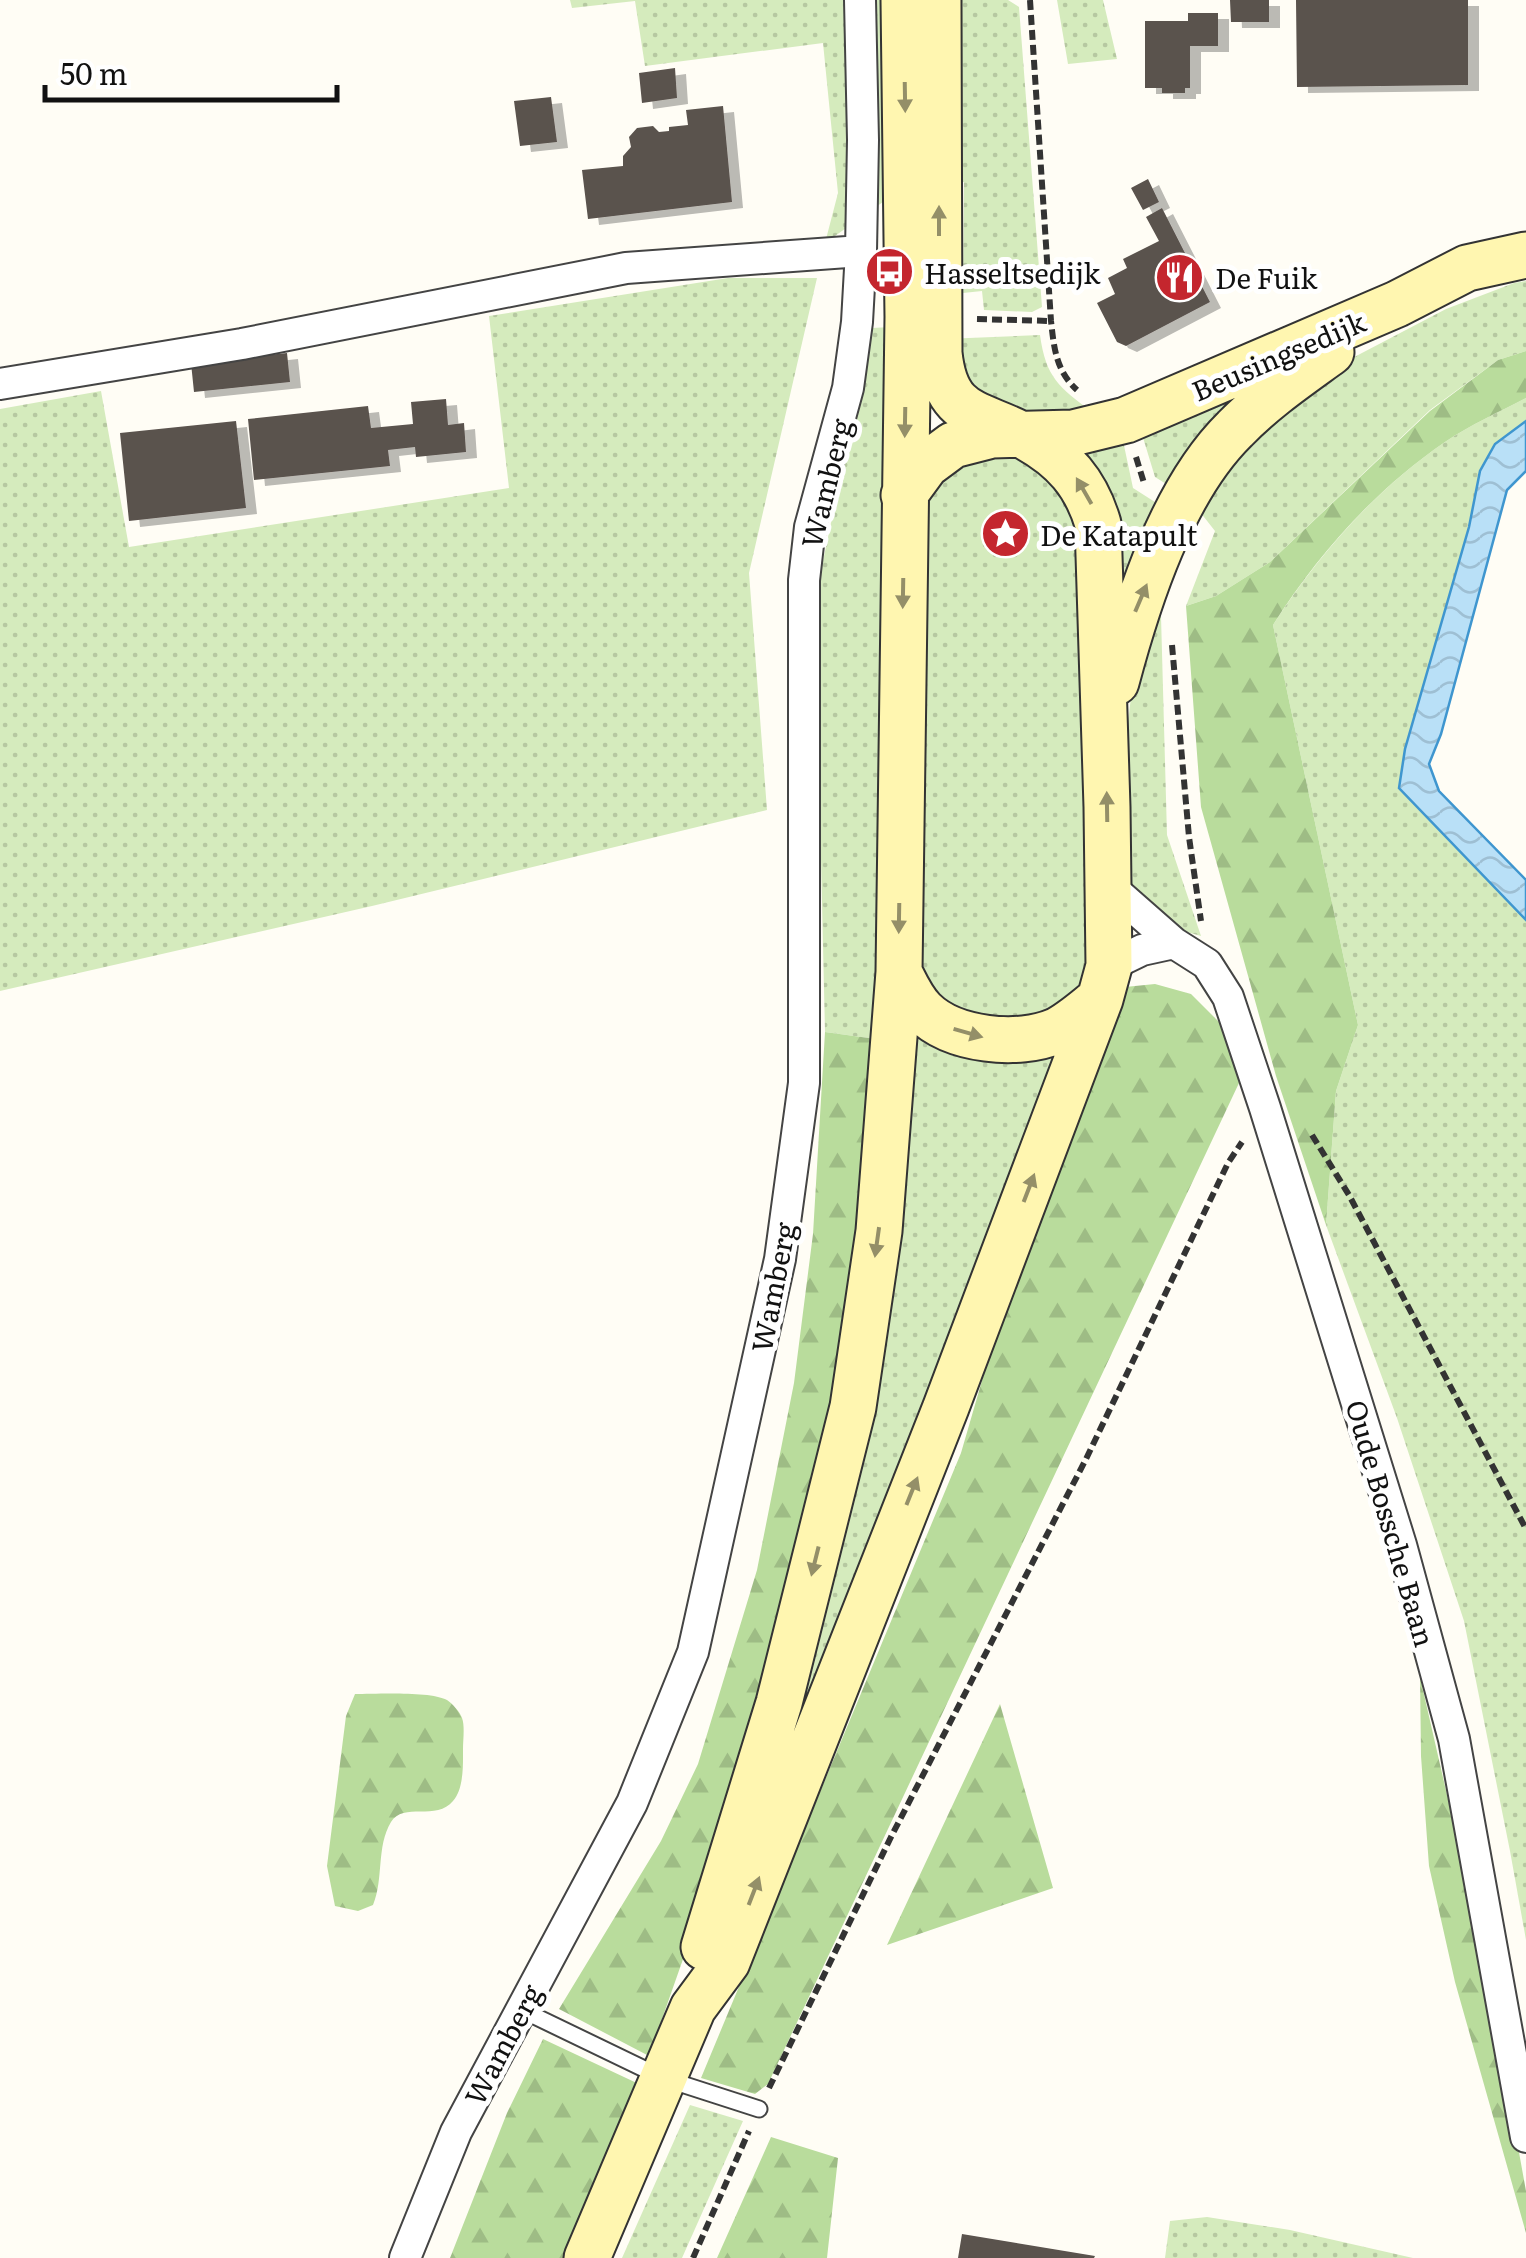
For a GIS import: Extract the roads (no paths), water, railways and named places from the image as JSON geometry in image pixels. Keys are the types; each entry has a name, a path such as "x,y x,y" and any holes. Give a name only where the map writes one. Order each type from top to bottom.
{"main road":[{"path":"693,2008 702,1952 779,1702 853,1407 879,1231 899,972 908,268 904,0"},
{"path":"587,2258 693,2008 726,1962 946,1407 1104,983 1108,884 1098,524 1090,498 1074,474 1050,451 1024,435 976,417 955,400 941,373 938,0"},
{"name":"Beusingsedijk","path":"904,496 926,465 953,445 992,435 1073,432 1126,420 1398,304 1467,268 1526,254"},
{"path":"1105,725 1134,614 1180,506 1200,472 1232,431 1271,396 1398,304"},
{"path":"899,972 925,1013 964,1034 989,1038 1035,1038 1057,1030 1104,983"}],"street":[{"path":"0,384 242,344 626,268 861,251 860,0"},
{"name":"Wamberg","path":"405,2258 456,2132 632,1803 693,1652 780,1258 804,1083 804,580 810,528 848,388 861,251"},
{"path":"1108,884 1174,943"},
{"path":"1104,983 1142,950 1174,943"},
{"name":"Oude Bossche Baan","path":"1174,943 1208,964 1228,998 1401,1546 1454,1739 1526,2136"}],"lane":[{"path":"520,2009 663,2078 759,2109"}],"water":[{"path":"1526,421 1526,471 1507,490 1441,734 1429,764 1439,791 1526,880 1526,920 1399,788 1405,749 1469,527 1480,471 1495,444"}],"place":[{"name":"Hasseltsedijk","path":"889,272"},
{"name":"De Fuik","path":"1180,277"},
{"name":"De Katapult","path":"1005,534"}]}
